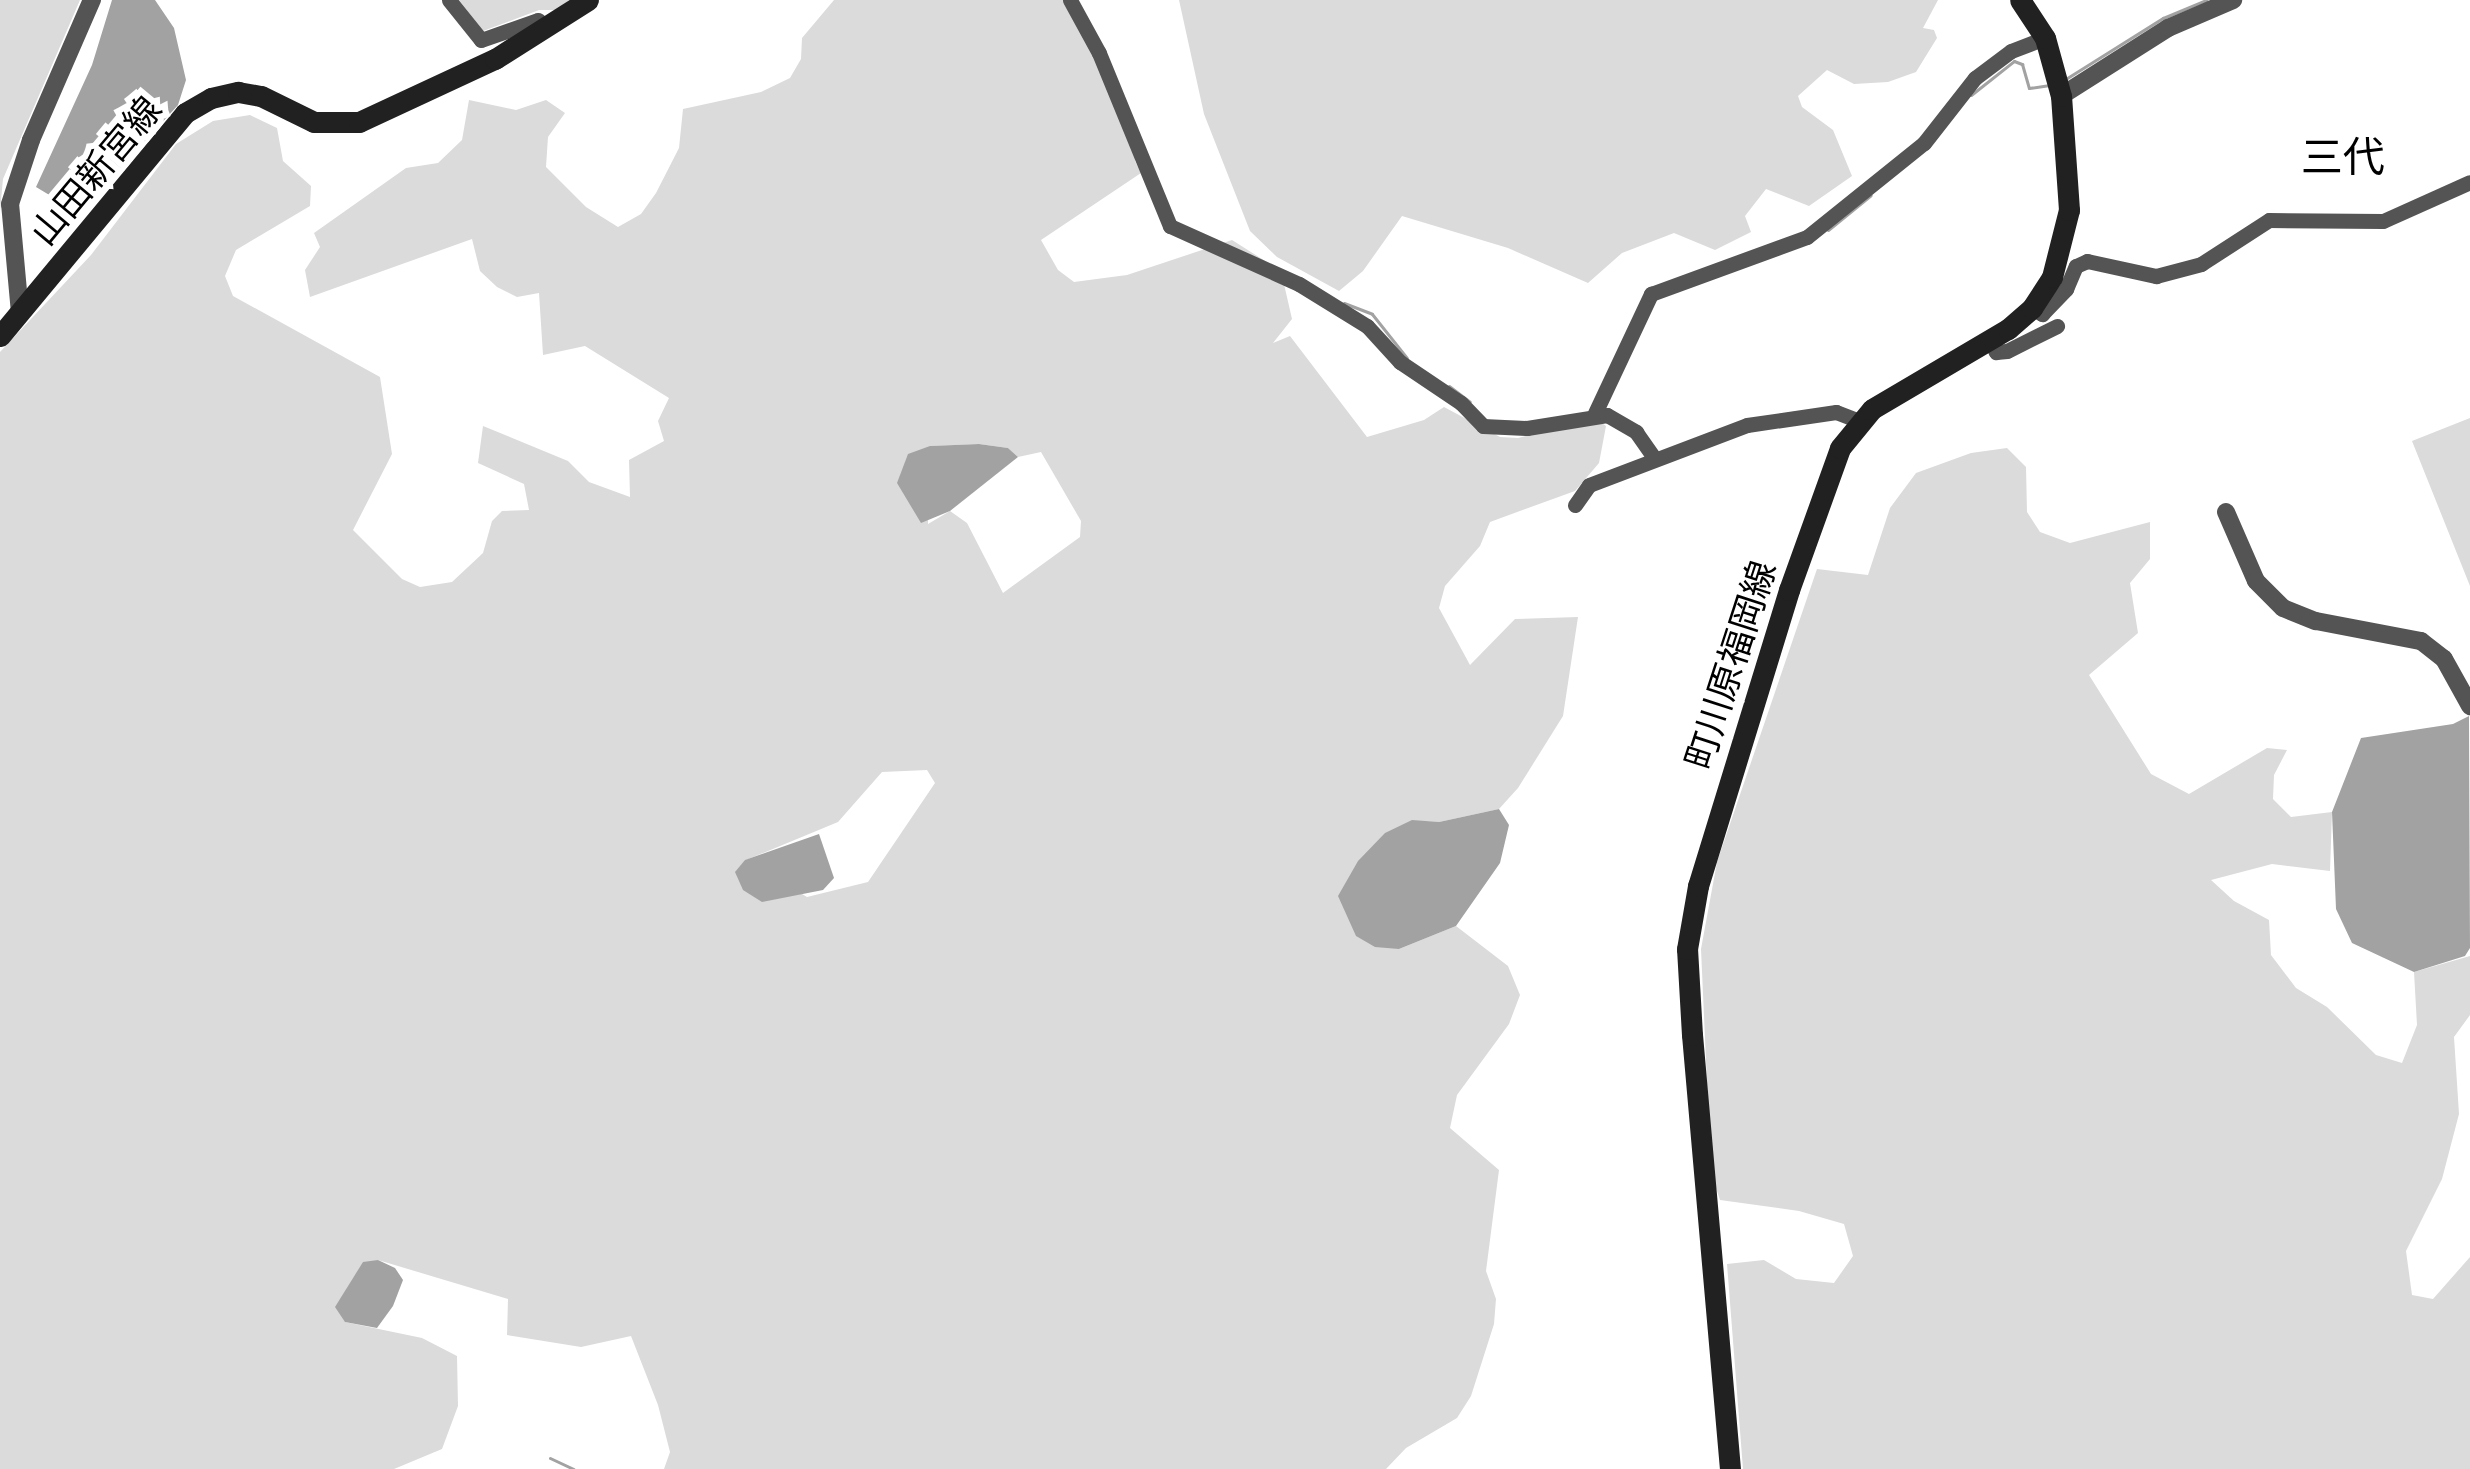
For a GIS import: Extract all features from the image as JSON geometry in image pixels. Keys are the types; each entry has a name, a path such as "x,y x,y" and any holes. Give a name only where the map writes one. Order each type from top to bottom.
{"main road":[{"name":"山田新宮線","path":"1,333 185,113 212,98 238,92 261,96 314,122 358,122 495,59 588,0"},
{"name":"町川原福岡線","path":"1730,1469 1688,949 1698,886 1830,470 1859,421 1904,387 2037,311 2071,258 2061,96 2045,38 2020,0"}],"street":[{"path":"20,314 7,261 10,204 17,176 92,0"},
{"path":"449,0 481,40 538,20 546,27"},
{"path":"1070,0 1099,53 1169,226 1299,284 1367,326 1400,362 1461,403 1483,426 1567,424 1595,413 1628,426 1655,458"},
{"path":"2061,96 2168,28 2233,0"},
{"path":"1595,413 1599,396 1651,294 1807,238 1924,143 1975,78 2011,50 2045,38"},
{"path":"2071,258 2110,262 2156,275 2201,264 2269,220 2383,220 2470,182"},
{"path":"2035,338 2037,311"},
{"path":"1989,339 1996,352 2057,326"},
{"path":"1575,506 1589,484 1747,425 1836,412 1859,421"},
{"path":"2226,512 2256,581 2283,608 2316,621 2421,641 2444,659 2470,706"}],"shaded area":[{"path":"0,0 80,0 3,179 0,211"},
{"path":"112,0 155,0 174,28 186,80 178,105 106,184 51,196 36,187 92,65"},
{"path":"459,0 569,0 556,10 539,10 483,31"},
{"path":"834,0 1077,0 1138,128 1135,161 1141,173 1041,240 1058,270 1074,282 1127,275 1232,240 1281,271 1292,319 1273,343 1290,336 1367,437 1424,420 1444,407 1500,437 1518,438 1595,418 1606,426 1599,463 1575,491 1490,522 1480,546 1445,586 1439,608 1470,665 1515,619 1578,617 1563,716 1518,788 1499,809 1439,822 1412,821 1399,949 1456,926 1508,966 1520,995 1509,1024 1457,1095 1450,1128 1499,1170 1486,1271 1496,1299 1494,1324 1471,1396 1457,1418 1406,1448 1386,1469 664,1469 670,1452 658,1405 631,1336 581,1347 507,1335 508,1299 378,1260 345,1322 422,1338 457,1356 458,1406 442,1449 394,1469 0,1469 0,352 91,255 176,144 213,121 250,115 277,128 283,161 311,186 310,206 236,250 225,276 233,296 380,377 392,454 353,530 402,579 420,587 452,582 483,553 492,521 502,511 529,510 524,484 478,463 483,426 568,461 589,482 630,497 629,460 664,441 658,421 669,398 585,346 543,355 539,293 517,297 497,287 480,271 472,239 310,297 305,270 320,247 314,233 406,168 438,163 462,140 469,100 516,110 546,100 565,113 548,137 546,167 586,207 618,227 641,214 656,193 679,148 683,109 761,92 790,78 801,59 802,38","holes":["930,446 1008,448 1018,457 1041,452 1081,521 1080,537 1003,593 967,523 950,511 928,524","927,770 935,783 868,882 807,897 746,860 838,822 882,772"]},
{"path":"1179,0 1938,0 1923,28 1934,30 1937,38 1916,72 1888,82 1854,84 1827,70 1798,96 1802,107 1833,130 1852,176 1809,206 1766,189 1745,216 1751,232 1715,250 1674,233 1622,253 1588,283 1508,248 1402,216 1363,271 1339,291 1277,257 1250,231 1204,114"},
{"path":"2470,418 2470,586 2412,441"},
{"path":"930,446 1008,448 1018,457 950,511 921,523 897,483 908,454"},
{"path":"2007,448 2026,467 2027,512 2040,532 2070,543 2150,522 2150,559 2130,583 2138,633 2089,675 2151,774 2189,794 2267,748 2287,750 2274,775 2273,799 2291,817 2332,812 2330,871 2272,864 2211,880 2234,901 2269,920 2271,955 2296,988 2327,1007 2376,1055 2402,1063 2417,1025 2414,972 2470,956 2470,1015 2454,1037 2459,1114 2442,1179 2406,1251 2412,1295 2433,1299 2470,1257 2470,1469 1743,1469 1727,1264 1764,1260 1796,1279 1834,1283 1853,1256 1844,1224 1799,1211 1720,1200 1711,1173 1701,949 1717,862 1817,569 1868,575 1890,508 1916,473 1971,453"},
{"path":"2469,716 2470,948 2465,956 2414,972 2352,943 2336,909 2332,812 2361,738 2453,724"},
{"path":"1499,809 1509,825 1500,863 1456,926 1399,949 1375,947 1356,936 1338,896 1358,861 1385,833 1412,820 1439,822"},
{"path":"819,834 834,878 823,890 762,902 743,890 735,872 745,860"},
{"path":"378,1260 395,1268 403,1280 393,1306 377,1328 345,1322 335,1307 363,1262"}],"waterway":[{"path":"2064,80 2163,18 2206,0"},
{"path":"1971,95 2014,61 2022,64 2029,88 2050,85"},
{"path":"1828,230 1871,195"},
{"path":"1344,303 1372,314 1407,358"},
{"path":"1449,386 1470,402"},
{"path":"550,1458 574,1469"}],"district":[{"name":"三代","path":"2343,158"}]}
